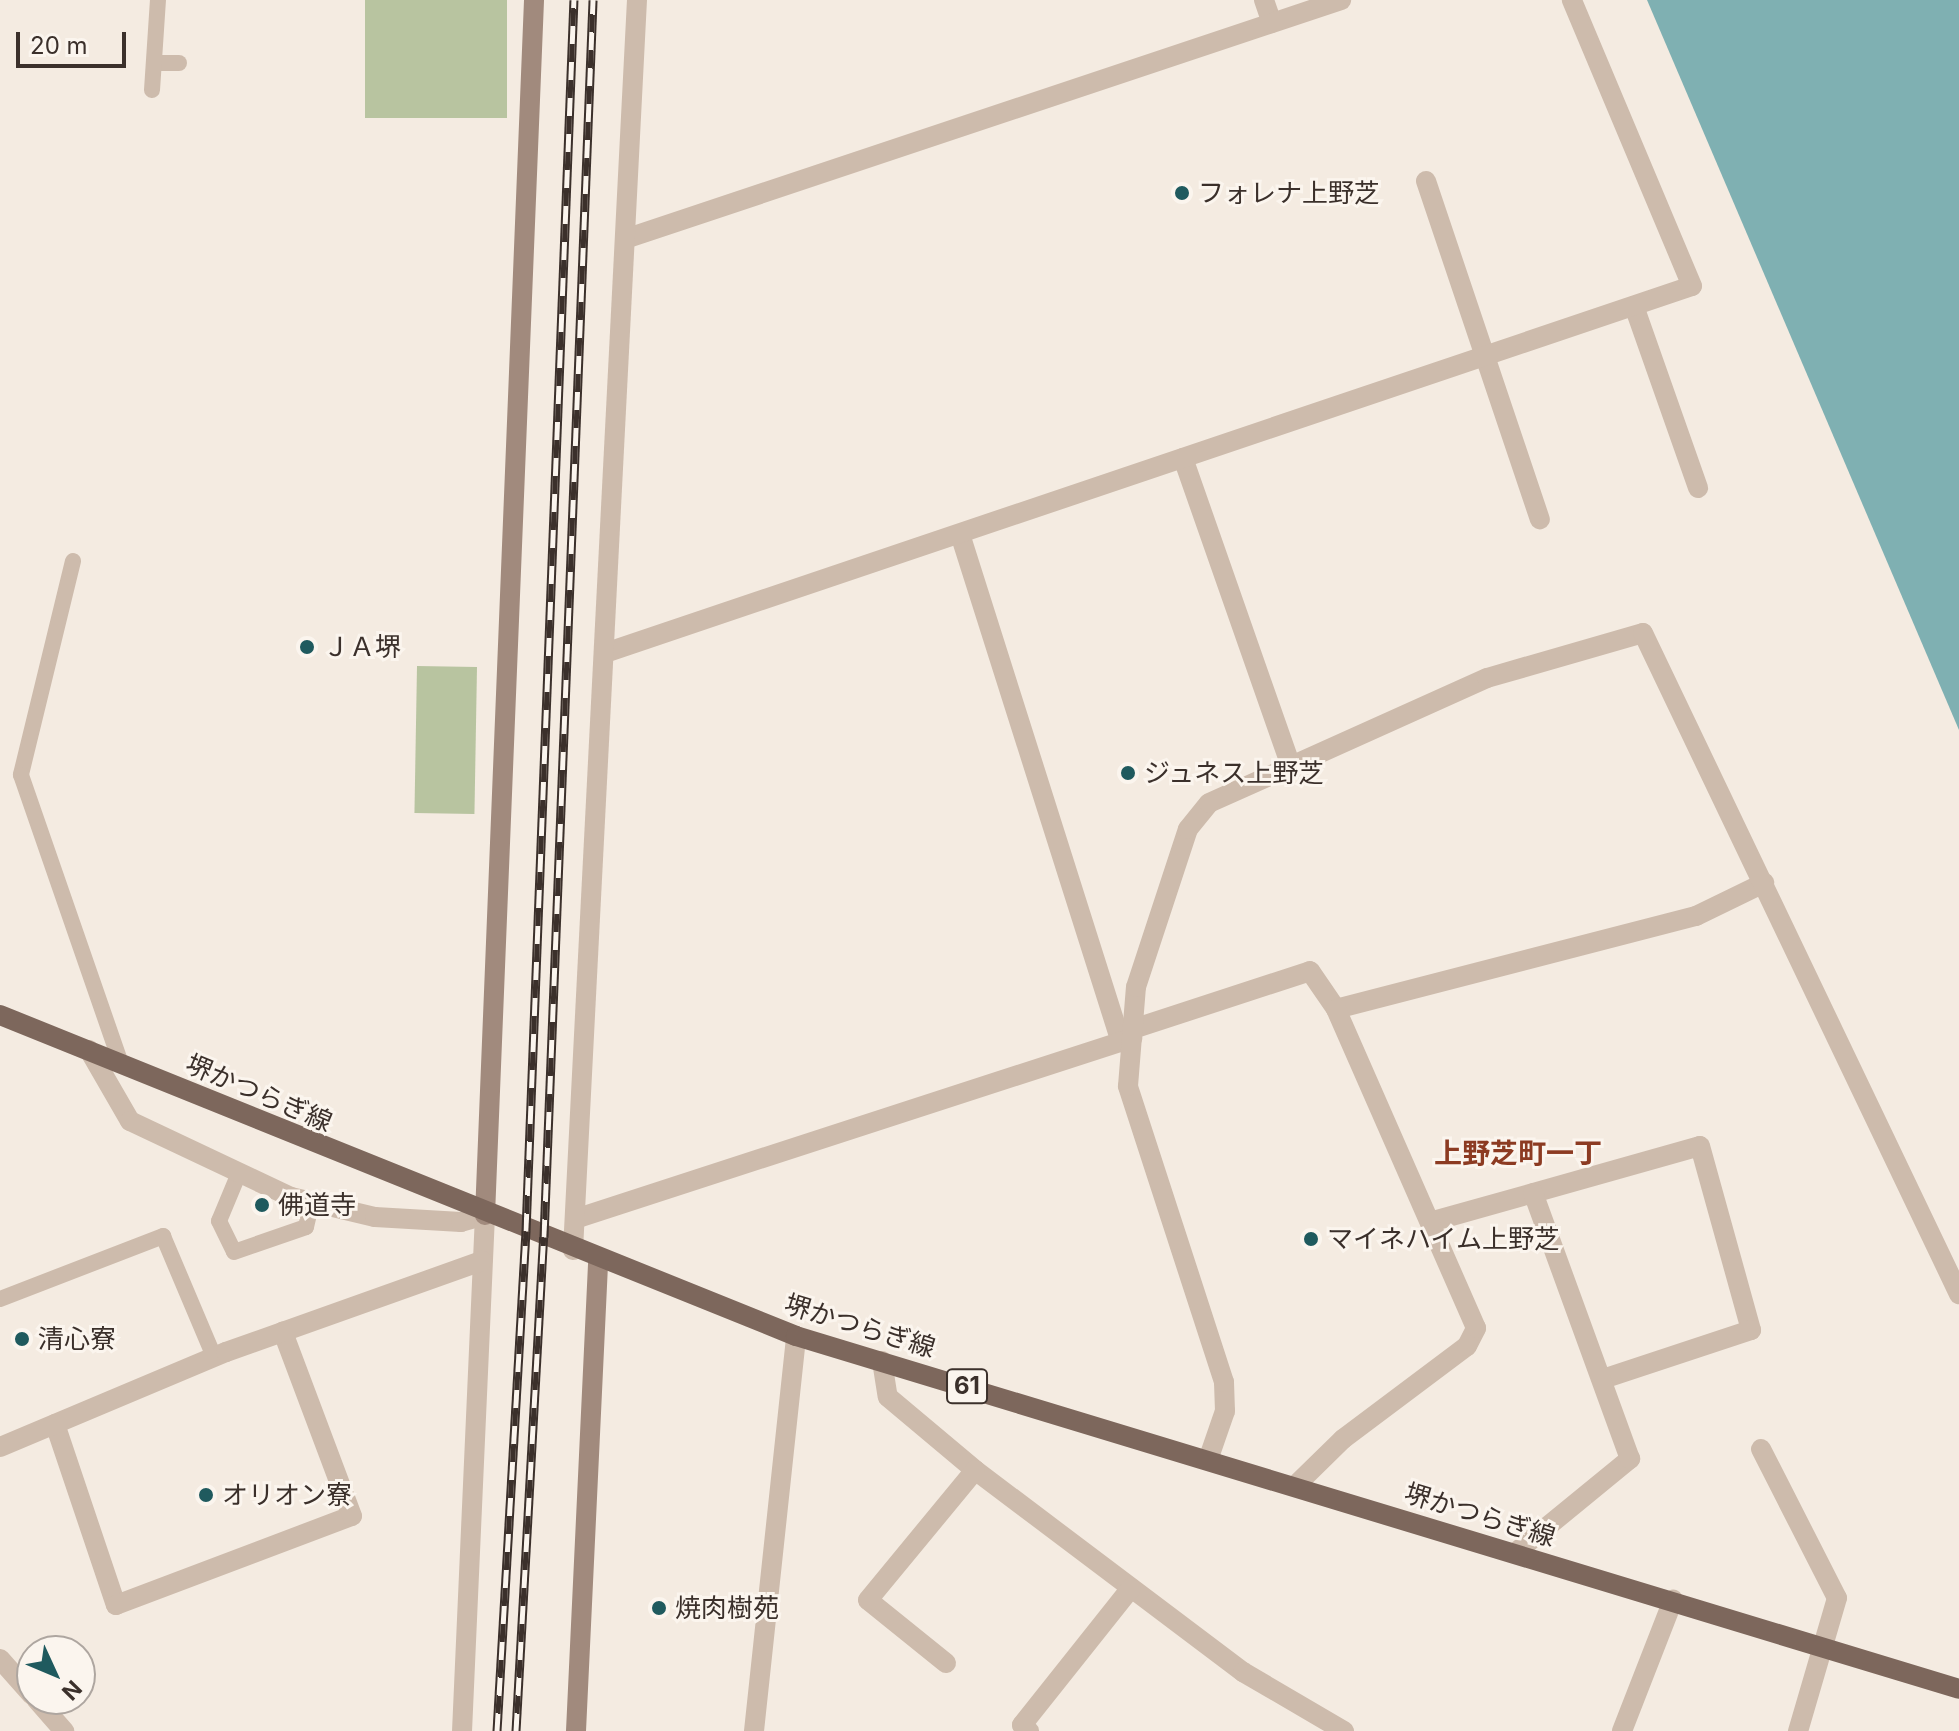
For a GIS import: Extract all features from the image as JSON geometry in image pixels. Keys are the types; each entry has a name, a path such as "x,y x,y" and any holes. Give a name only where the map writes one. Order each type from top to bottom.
{"main road":[{"name":"堺かつらぎ線","path":"0,1015 485,1215 796,1336 1959,1689"}],"street":[{"path":"462,1731 534,0"},
{"path":"573,1250 637,0"},
{"path":"1264,0 1272,23"},
{"path":"625,239 1341,0"},
{"path":"605,653 1692,286 1572,0"},
{"path":"1426,181 1540,519"},
{"path":"1634,306 1698,488"},
{"path":"1183,458 1291,766"},
{"path":"960,534 1129,1036"},
{"path":"1208,1460 1225,1411 1224,1382 1136,1120 1128,1086 1129,1036 1151,928 1188,829 1209,803 1487,678 1643,633 1959,1294"},
{"path":"1336,1009 1696,916 1764,883"},
{"path":"575,1219 1129,1036 1310,971 1336,1009 1476,1328 1467,1346 1343,1439 1295,1486"},
{"path":"89,1050 130,1121 311,1205 446,1222 485,1215"},
{"path":"1430,1222 1700,1146 1751,1330 1603,1379"},
{"path":"1515,1553 1630,1459 1533,1193"},
{"path":"576,1731 598,1260"},
{"path":"0,1447 214,1357 482,1261"},
{"path":"55,1424 116,1605 352,1516 283,1332"},
{"path":"754,1731 796,1336"},
{"path":"882,1361 888,1397 975,1470 1243,1672 1344,1731"},
{"path":"1761,1449 1837,1598 1828,1648 1798,1731"},
{"path":"946,1663 868,1600 975,1470"},
{"path":"1029,1731 1022,1725 1131,1588"},
{"path":"1622,1731 1673,1600"},
{"path":"0,1659 16,1677"},
{"path":"50,1715 64,1731"}],"lane":[{"path":"152,90 158,0"},
{"path":"154,63 179,63"},
{"path":"73,561 21,775 121,1064"},
{"path":"239,1173 219,1221 234,1252 306,1227 311,1205"},
{"path":"0,1299 163,1236 214,1357"}],"green space":[{"path":"365,0 507,0 507,118 365,118"},
{"path":"417,666 477,667 474,814 414,813"}],"water":[{"path":"1647,0 1959,0 1959,730"}],"railway":[{"path":"497,1731 526,1231 574,0"},
{"path":"516,1731 544,1237 593,0"}],"place":[{"name":"フォレナ上野芝","path":"1182,193"},
{"name":"ＪＡ堺","path":"307,647"},
{"name":"ジュネス上野芝","path":"1128,773"},
{"name":"佛道寺","path":"262,1205"},
{"name":"マイネハイム上野芝","path":"1311,1239"},
{"name":"清心寮","path":"22,1339"},
{"name":"オリオン寮","path":"206,1495"},
{"name":"焼肉樹苑","path":"659,1608"}],"district":[{"name":"上野芝町一丁","path":"1518,1153"}]}
